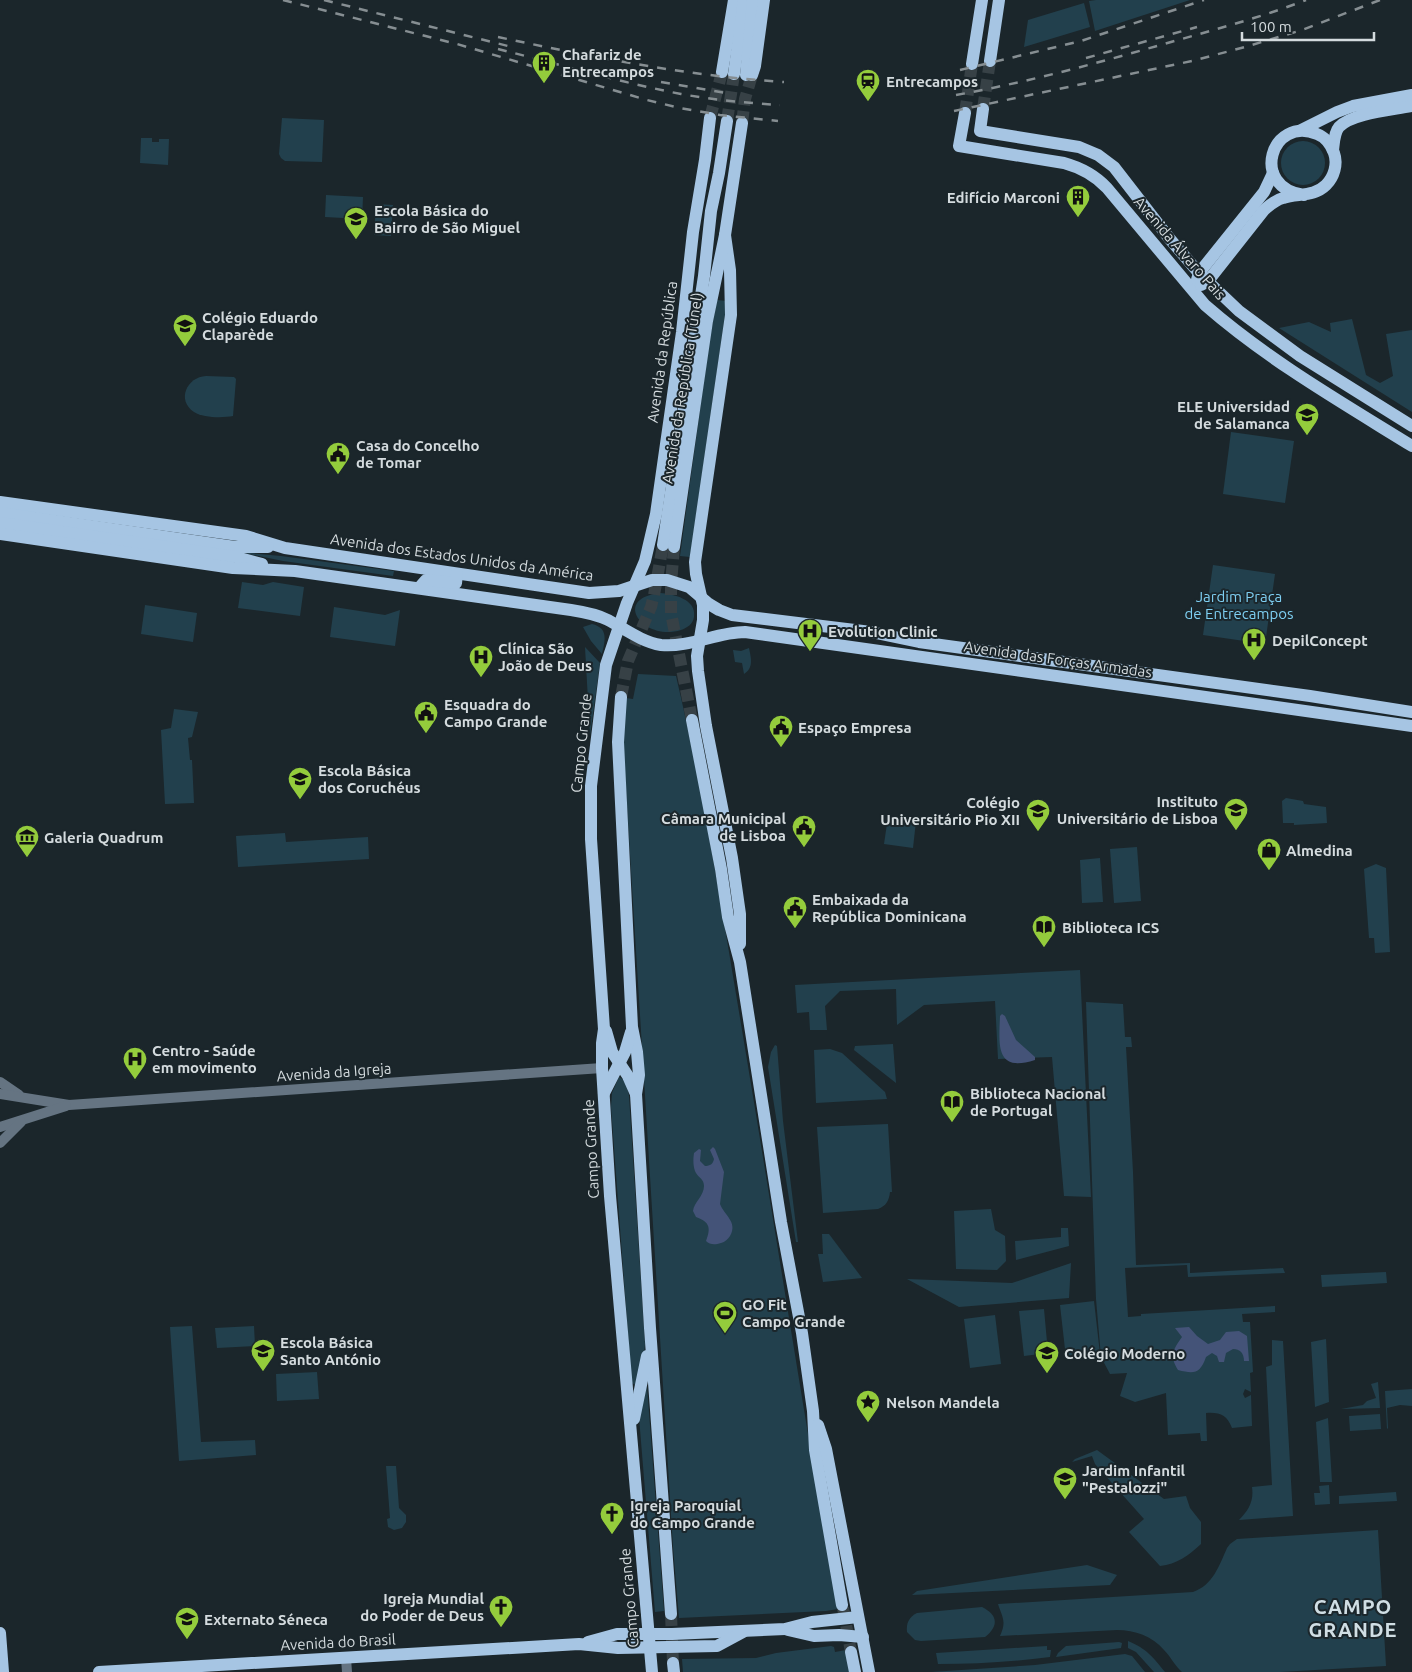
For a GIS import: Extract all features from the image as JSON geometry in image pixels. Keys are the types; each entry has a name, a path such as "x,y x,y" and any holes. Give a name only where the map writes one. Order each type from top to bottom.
{"main road":[{"path":"726,0 734,74"},
{"path":"734,0 734,74"},
{"path":"734,74 744,0"},
{"path":"734,74 754,0"},
{"path":"734,74 755,66 764,0"},
{"path":"972,64 982,0"},
{"path":"990,61 999,0"},
{"path":"1304,195 1285,189 1273,173 1272,154 1276,145 1283,137 1353,106 1412,95"},
{"path":"1333,150 1338,128 1346,122 1357,117 1412,106"},
{"name":"Avenida Álvaro Pais","path":"984,109 980,131 1068,144 1098,155 1114,168 1204,277 1239,311 1300,356 1412,426"},
{"name":"Avenida Álvaro Pais","path":"964,113 959,146 1064,163 1088,172 1106,188 1192,290 1216,314 1256,346 1412,446"},
{"name":"Avenida da República","path":"634,587 647,554 656,514 710,118"},
{"name":"Avenida da República (Túnel)","path":"725,235 707,321 669,546 711,211 727,121"},
{"path":"740,962 740,914 732,858 706,726 697,666 703,620 703,600 697,580 695,562 731,315 732,290 725,235 742,123"},
{"path":"1192,290 1272,202 1290,196 1317,192 1326,186 1332,177 1335,167 1333,150 1320,135 1311,131 1301,130"},
{"path":"705,160 711,211"},
{"path":"1204,277 1264,192 1273,173"},
{"name":"Avenida dos Estados Unidos da América","path":"0,502 246,536 285,548"},
{"name":"Avenida dos Estados Unidos da América","path":"0,513 235,547 285,548 596,594 634,587"},
{"path":"0,524 236,557 295,571"},
{"path":"0,534 232,568 295,571 579,611 597,615 645,640 657,644 674,645 699,640"},
{"path":"419,588 426,580 456,583 457,574"},
{"path":"619,627 634,587 652,580 674,581 693,590 703,600"},
{"name":"Avenida das Forças Armadas","path":"703,600 719,610 737,616 871,632 919,642 1310,696 1412,712"},
{"name":"Campo Grande","path":"619,627 605,671 591,786 591,839 604,1029 602,1068 610,1196 652,1672"},
{"name":"Avenida das Forças Armadas","path":"699,640 745,632 1412,726"},
{"path":"620,697 618,750 628,932 628,968 632,1027 639,1075 636,1094 650,1328 671,1614"},
{"path":"692,720 721,869 728,917 740,962 781,1222 802,1333 813,1411 815,1450 842,1605"},
{"path":"604,1093 620,1064 632,1027"},
{"path":"604,1029 610,1041 612,1052 628,1076 636,1094"},
{"path":"602,1068 620,1064"},
{"path":"631,1431 645,1366 650,1328"},
{"path":"813,1411 826,1449 869,1672"},
{"path":"785,1629 812,1622 858,1617"},
{"path":"785,1629 814,1636 839,1635 862,1637"},
{"name":"Avenida do Brasil","path":"579,1644 617,1634 744,1632 785,1629"},
{"name":"Avenida do Brasil","path":"99,1672 579,1644 618,1648 716,1646 744,1632"},
{"path":"0,1633 3,1672"},
{"path":"852,1652 855,1672"}],"street":[{"name":"Avenida da Igreja","path":"0,1094 69,1105 602,1068"},
{"path":"0,1082 26,1099"},
{"name":"Avenida da Igreja","path":"0,1128 28,1117 69,1105"},
{"path":"0,1143 13,1128 28,1117"},
{"path":"346,1658 347,1672"}],"green space":[{"path":"1190,0 1095,31 1089,1"},
{"path":"1084,3 1090,27 1024,47 1028,20"},
{"path":"282,118 324,120 322,162 285,161 281,158 279,154"},
{"path":"141,138 152,138 152,142 159,142 159,139 169,139 168,165 140,163"},
{"path":"1303,141 1315,145 1321,151 1325,163 1321,175 1315,181 1303,185 1291,181 1285,175 1281,163 1285,151 1291,145"},
{"path":"326,195 363,197 362,219 325,217"},
{"path":"376,204 393,205 391,236 374,235"},
{"path":"717,300 727,301 690,557 680,556 710,337"},
{"path":"1352,319 1366,375 1380,383 1393,376 1386,334 1412,330 1412,412 1279,328 1309,322 1331,332 1330,323"},
{"path":"206,376 234,377 236,379 233,416 202,415 194,412 189,407 185,396 186,390 194,380"},
{"path":"1231,432 1294,441 1285,503 1223,494"},
{"path":"239,552 394,571 393,576 283,561"},
{"name":"Jardim Praça de Entrecampos","path":"1213,565 1275,574 1265,644 1203,635"},
{"path":"242,582 263,585 273,582 304,587 300,616 238,608"},
{"path":"660,593 677,596 692,606 694,617 689,625 681,630 668,632 656,630 645,625 638,618 635,611 637,603 645,597"},
{"path":"145,605 197,613 193,642 141,634"},
{"path":"334,607 385,615 400,610 395,646 330,637"},
{"path":"592,624 603,632 605,640 602,654 591,641 583,627"},
{"path":"585,647 600,663 590,736"},
{"path":"749,648 751,666 744,674 742,663 735,662 733,650 741,651"},
{"path":"638,674 676,676 686,721 720,901 838,1609 679,1618 623,741 626,698 633,699"},
{"path":"174,709 198,712 192,737 188,738 190,760 192,760 194,803 165,804 161,730 171,728"},
{"path":"1286,798 1303,801 1304,804 1326,807 1327,823 1294,825 1294,823 1283,823 1282,801"},
{"path":"888,817 916,821 913,848 884,844"},
{"path":"285,833 286,842 368,837 369,859 238,867 236,836"},
{"path":"1137,847 1141,901 1114,903 1110,849"},
{"path":"1100,858 1103,902 1082,903 1080,860"},
{"path":"1376,864 1386,868 1390,952 1375,953 1374,938 1369,938 1364,869"},
{"path":"1080,970 1091,1197 1064,1196 1052,1057 998,1059 995,1001 924,1005 897,1025 896,989 840,991 825,1006 827,1030 810,1030 809,1012 797,1013 795,985"},
{"path":"1086,1002 1123,1004 1125,1037 1131,1037 1132,1047 1126,1047 1136,1265 1190,1263 1190,1273 1283,1268 1285,1273 1188,1277 1187,1265 1125,1268 1128,1317 1141,1316 1141,1314 1275,1306 1275,1312 1242,1314 1243,1322 1250,1322 1253,1372 1250,1373 1251,1392 1245,1389 1243,1394 1245,1398 1251,1395 1252,1426 1232,1428 1228,1420 1222,1415 1206,1413 1207,1441 1201,1441 1200,1433 1168,1435 1166,1393 1135,1402 1120,1396 1127,1373 1110,1374 1101,1357 1096,1299"},
{"path":"893,1044 896,1083 854,1050 855,1046"},
{"path":"775,1045 777,1046 783,1121 798,1242 796,1242 768,1067 771,1052"},
{"path":"830,1049 842,1053 885,1092 887,1099 816,1103 814,1050"},
{"path":"619,1077 625,1082 629,1096 645,1344 643,1365 635,1385 632,1383 630,1361 611,1107 612,1093"},
{"path":"888,1124 892,1192 890,1192 887,1203 878,1209 823,1213 817,1127"},
{"path":"991,1209 995,1230 1005,1236 1006,1261 997,1270 956,1269 954,1211"},
{"path":"1061,1228 1068,1228 1069,1246 1016,1260 1015,1241 1061,1237"},
{"path":"822,1234 829,1234 862,1278 823,1282 818,1254 823,1254"},
{"path":"1071,1263 1069,1298 959,1307 907,1279 1012,1283"},
{"path":"1386,1272 1387,1283 1322,1287 1321,1275"},
{"path":"1094,1301 1100,1354 1066,1358 1060,1305"},
{"path":"1044,1309 1048,1353 1024,1356 1019,1311"},
{"path":"995,1315 1001,1364 970,1368 964,1319"},
{"path":"192,1326 201,1442 255,1440 256,1455 179,1461 170,1327"},
{"path":"254,1326 255,1346 217,1348 215,1328"},
{"path":"1326,1339 1329,1402 1315,1407 1311,1342"},
{"path":"1272,1340 1283,1341 1293,1516 1239,1520 1246,1513 1250,1505 1252,1487 1272,1485 1266,1367 1272,1365"},
{"path":"317,1372 319,1399 277,1401 276,1374"},
{"path":"1378,1382 1380,1408 1341,1409 1363,1405 1367,1401 1376,1398 1371,1384"},
{"path":"647,1386 664,1611 655,1612 639,1417"},
{"path":"1412,1389 1412,1406 1400,1405 1387,1408 1387,1429 1385,1391"},
{"path":"1380,1414 1381,1429 1350,1431 1349,1416"},
{"path":"1328,1418 1332,1482 1320,1482 1316,1422"},
{"path":"1097,1450 1164,1499 1186,1496 1190,1508 1201,1522 1201,1544 1182,1559 1160,1566 1129,1532 1144,1519 1095,1464 1092,1456 1072,1462"},
{"path":"386,1466 396,1466 399,1508 406,1515 406,1522 402,1528 394,1530 388,1527 387,1519 390,1518"},
{"path":"1329,1485 1330,1504 1315,1505 1314,1493 1320,1493 1319,1486"},
{"path":"1396,1492 1397,1501 1339,1504 1339,1496"},
{"path":"1378,1530 1386,1666 1280,1672 1182,1672 1154,1641 1130,1631 1000,1636 1003,1623 998,1604 1193,1592 1206,1585 1215,1574 1227,1548 1237,1539"},
{"path":"1087,1565 1117,1575 1110,1585 912,1595 917,1591"},
{"path":"982,1607 994,1617 995,1621 993,1629 985,1637 921,1641 915,1640 907,1632 909,1621 917,1613"},
{"path":"1128,1641 1149,1654 1165,1672 1154,1672 1136,1652 1128,1648"},
{"path":"1122,1643 1121,1648 1056,1657 1066,1646"},
{"path":"1047,1646 1047,1650 1051,1650 1050,1657 966,1664 938,1664 936,1653"},
{"path":"834,1647 835,1652 846,1650 850,1672 683,1672 682,1659 756,1658 776,1653"},
{"path":"1125,1654 1132,1656 1145,1672 931,1672 1035,1665"}],"water":[{"path":"1002,1014 1005,1016 1016,1040 1035,1057 1035,1060 1013,1063 1002,1054 999,1037 1000,1016"},
{"path":"713,1147 724,1172 720,1204 730,1219 732,1227 730,1236 727,1239 722,1243 715,1244 706,1241 709,1232 707,1223 696,1217 693,1211 704,1190 703,1182 694,1169 694,1153 699,1149 701,1150 700,1161 705,1166 708,1166 714,1159 710,1150"},
{"path":"1189,1327 1208,1344 1220,1340 1226,1332 1239,1331 1247,1336 1249,1361 1244,1361 1241,1352 1233,1349 1226,1353 1224,1362 1219,1362 1217,1356 1212,1353 1206,1357 1199,1370 1188,1372 1178,1370 1173,1353 1182,1337 1175,1328"}],"tunnel":[{"path":"983,109 990,61"},
{"path":"965,113 972,64"},
{"path":"710,118 722,72"},
{"path":"727,121 734,74"},
{"path":"742,123 745,99 752,75"},
{"path":"621,697 628,661 651,607 663,545"},
{"path":"674,547 671,613 692,720"},
{"path":"843,1608 851,1652"},
{"path":"671,1614 673,1663"}],"railway":[{"path":"283,0 457,44 647,100 720,115 778,121"},
{"path":"324,0 508,46"},
{"path":"960,70 1081,41 1204,0"},
{"path":"956,95 1038,78 1118,57 1273,12 1306,0"},
{"path":"954,111 1192,61 1302,30 1380,0"},
{"path":"1086,58 1197,27"},
{"path":"498,37 676,70 784,82"},
{"path":"498,49 681,94 780,105"},
{"path":"661,82 726,93"}],"place":[{"name":"Chafariz de Entrecampos","path":"544,84"},
{"name":"Entrecampos","path":"868,102"},
{"name":"Edifício Marconi","path":"1078,218"},
{"name":"Escola Básica do Bairro de São Miguel","path":"356,240"},
{"name":"Colégio Eduardo Claparède","path":"185,347"},
{"name":"ELE Universidad de Salamanca","path":"1307,436"},
{"name":"Casa do Concelho de Tomar","path":"338,475"},
{"name":"Evolution Clinic","path":"810,652"},
{"name":"DepilConcept","path":"1254,661"},
{"name":"Clínica São João de Deus","path":"481,678"},
{"name":"Esquadra do Campo Grande","path":"426,734"},
{"name":"Espaço Empresa","path":"781,748"},
{"name":"Escola Básica dos Coruchéus","path":"300,800"},
{"name":"Instituto Universitário de Lisboa","path":"1236,831"},
{"name":"Colégio Universitário Pio XII","path":"1038,832"},
{"name":"Câmara Municipal de Lisboa","path":"804,848"},
{"name":"Galeria Quadrum","path":"27,858"},
{"name":"Almedina","path":"1269,871"},
{"name":"Embaixada da República Dominicana","path":"795,929"},
{"name":"Biblioteca ICS","path":"1044,948"},
{"name":"Centro - Saúde em movimento","path":"135,1080"},
{"name":"Biblioteca Nacional de Portugal","path":"952,1123"},
{"name":"GO Fit Campo Grande","path":"725,1334"},
{"name":"Escola Básica Santo António","path":"263,1372"},
{"name":"Colégio Moderno","path":"1047,1374"},
{"name":"Nelson Mandela","path":"868,1423"},
{"name":"Jardim Infantil \"Pestalozzi\"","path":"1065,1500"},
{"name":"Igreja Paroquial do Campo Grande","path":"612,1535"},
{"name":"Igreja Mundial do Poder de Deus","path":"501,1628"},
{"name":"Externato Séneca","path":"187,1640"}],"district":[{"name":"CAMPO GRANDE","path":"1353,1618"}]}
